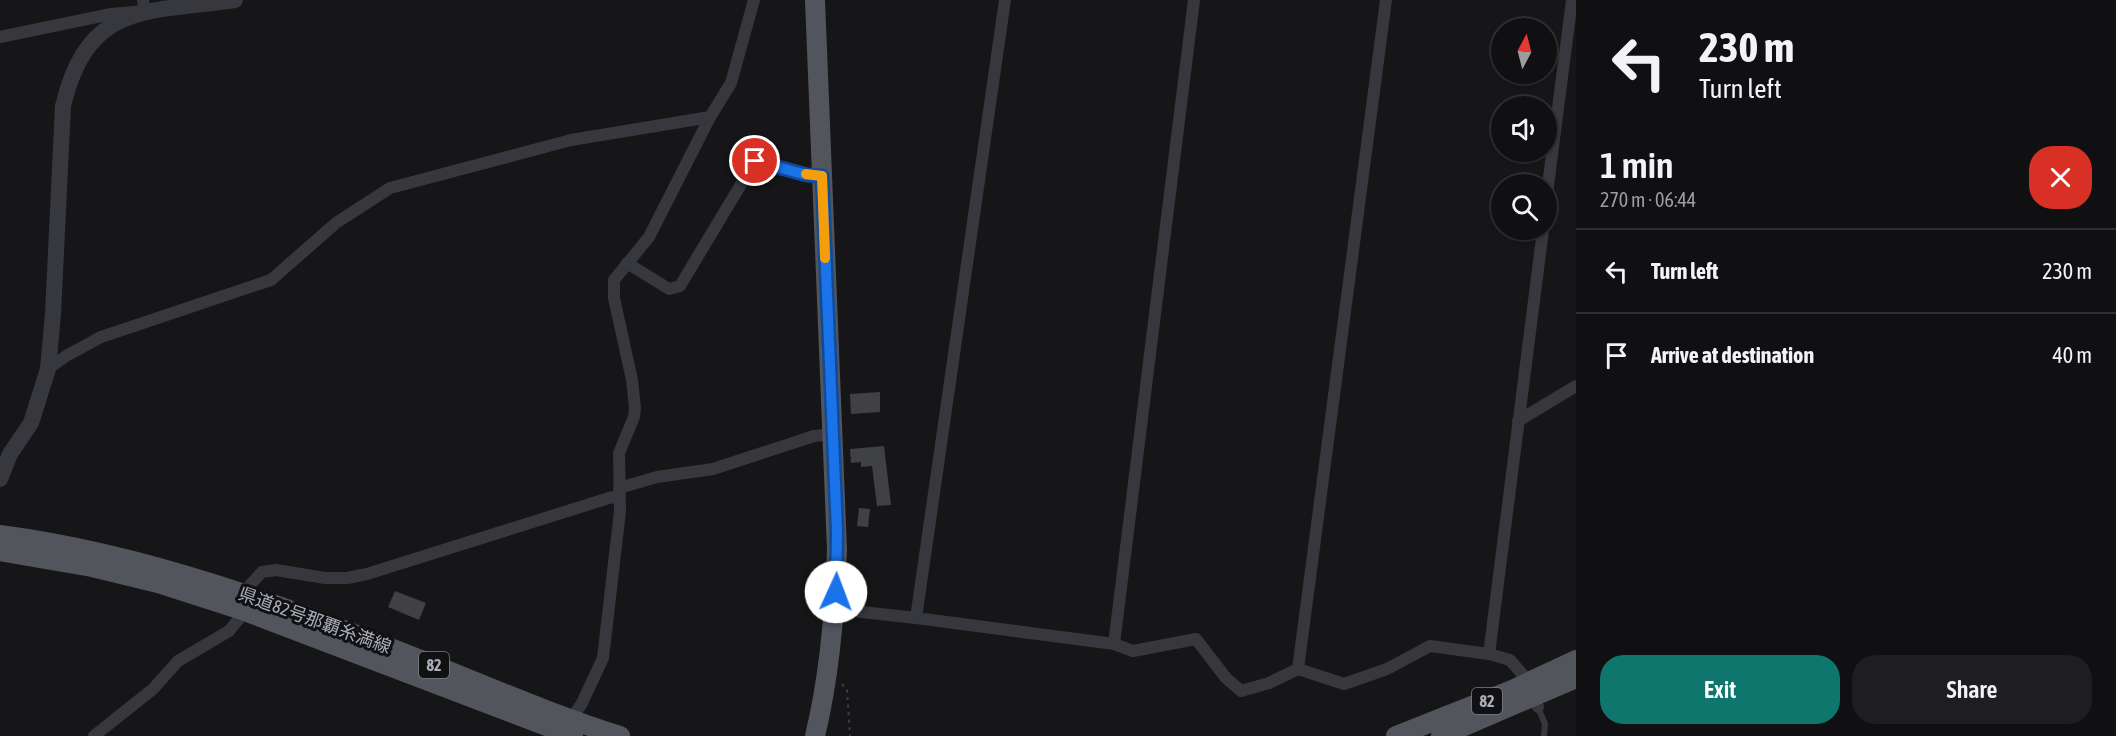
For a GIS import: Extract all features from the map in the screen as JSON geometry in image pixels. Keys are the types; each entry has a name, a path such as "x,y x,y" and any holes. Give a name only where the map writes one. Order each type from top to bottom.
{"main road":[{"path":"815,0 837,540 835,609 827,680 815,736"},
{"name":"県道82号那覇糸満線","path":"0,535 128,559 566,731 620,736"},
{"name":"県道82号那覇糸満線","path":"0,551 92,567 244,603"},
{"name":"82","path":"1396,736 1533,696 1576,660"},
{"name":"82","path":"1441,736 1576,678"}],"street":[{"path":"0,36 111,14 144,5 235,0"},
{"path":"566,731 603,658 620,511 619,453 627,436 635,408 632,381 613,290 614,280 649,237 710,117 731,83 754,0"},
{"path":"916,618 1005,0"},
{"path":"1114,644 1194,0"},
{"path":"1298,669 1386,0"},
{"path":"1549,174 1572,0"},
{"path":"0,479 10,454 31,423 48,369 53,314 60,136 69,79 82,53 99,33 144,5"},
{"path":"48,369 66,356 101,337 272,280 336,223 390,188 571,140 710,117"},
{"path":"627,263 669,289 680,286 755,161 807,175 822,176"},
{"path":"1489,654 1542,240"},
{"path":"1518,421 1576,386"},
{"path":"94,736 153,689 178,661 229,631 238,620 250,585 256,576 268,570 325,578 347,578 367,574 609,498 657,477 713,470 814,436 832,434"},
{"path":"835,609 1114,644 1133,651 1196,639 1226,678 1241,691 1269,683 1298,669 1344,684 1387,669 1430,645 1489,654 1510,660 1523,675 1533,696"}],"lane":[{"path":"1533,696 1545,724 1544,736"}],"path":[{"path":"827,680 842,684 847,690 850,736"}],"building":[{"path":"880,392 880,412 851,414 850,394"},
{"path":"884,446 891,505 877,506 872,466 861,467 861,462 851,463 850,449"},
{"path":"859,508 870,509 868,527 857,526"},
{"path":"395,591 426,603 419,620 388,607"}],"slow traffic":[{"path":"806,174 822,176 825,258"}],"route":[{"path":"755,161 807,175 822,176 837,531 836,592"}]}
